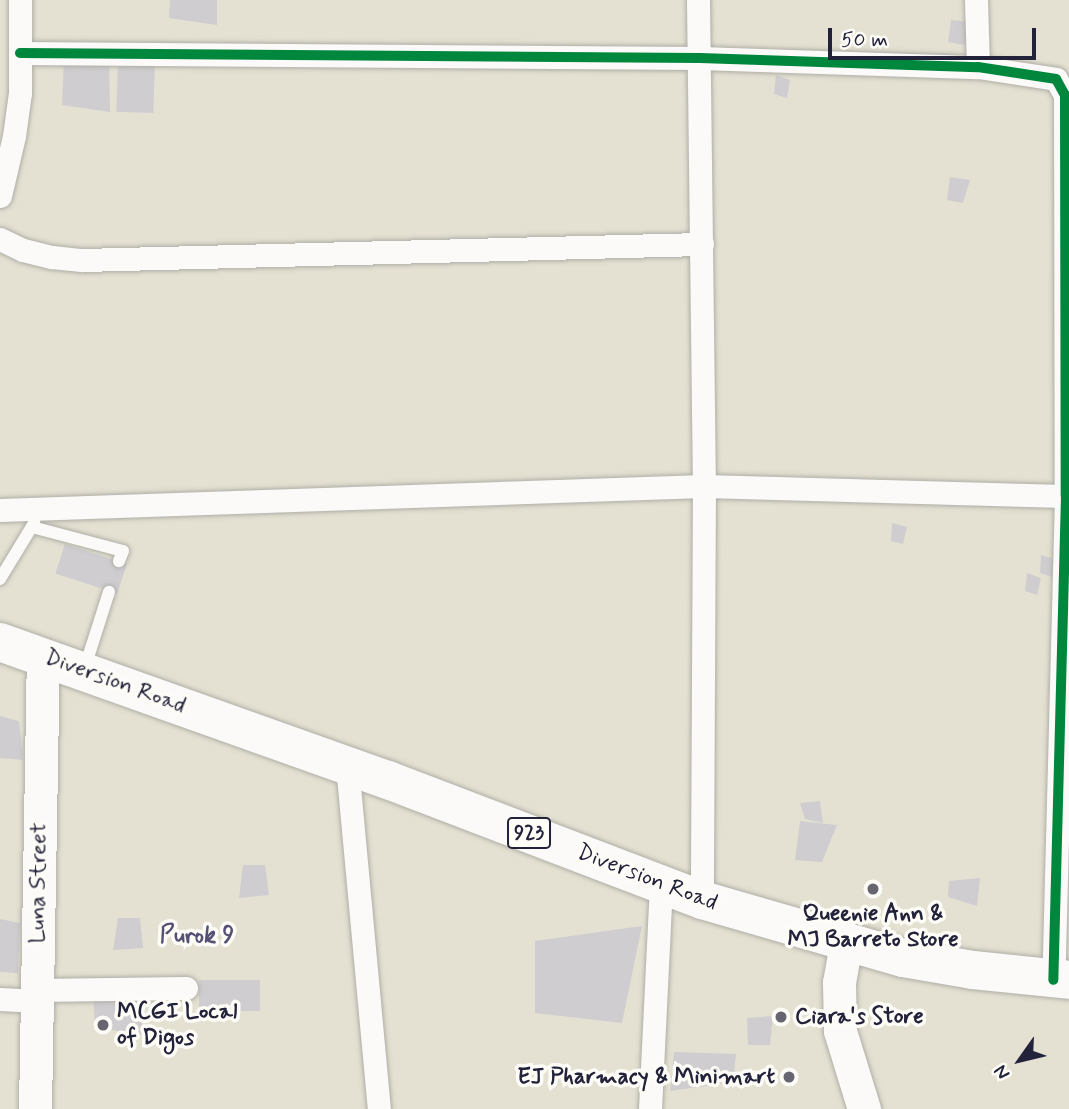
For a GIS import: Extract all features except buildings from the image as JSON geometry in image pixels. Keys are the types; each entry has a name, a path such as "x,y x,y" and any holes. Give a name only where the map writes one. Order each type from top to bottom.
{"highway":[{"name":"Diversion Road","path":"0,642 347,765 702,900 903,958 1061,980"}],"street":[{"path":"0,196 15,136 20,93 20,0"},
{"path":"698,0 704,486 702,900"},
{"path":"976,0 978,67"},
{"path":"20,53 700,58 978,67 1056,79 1065,95 1066,496 1061,980"},
{"path":"0,239 23,250 82,260 702,244"},
{"path":"0,510 37,519 704,486 1066,496"},
{"name":"Luna Street","path":"35,1109 43,657"},
{"path":"347,765 379,1109"},
{"path":"650,1109 661,883"},
{"path":"846,943 839,982 840,1031 864,1109"},
{"path":"0,999 186,988"}],"lane":[{"path":"0,579 37,519 122,551 119,561"},
{"path":"83,671 109,592"}],"cycle path":[{"path":"20,53 700,58 978,67 1056,79 1065,95 1066,496 1053,980"}],"place":[{"name":"Queenie Ann & MJ Barreto Store","path":"873,889"},
{"name":"Ciara's Store","path":"781,1017"},
{"name":"MCGI Local of Digos","path":"103,1025"},
{"name":"EJ Pharmacy & Minimart","path":"789,1077"}],"district":[{"name":"Purok 9","path":"197,936"}]}
